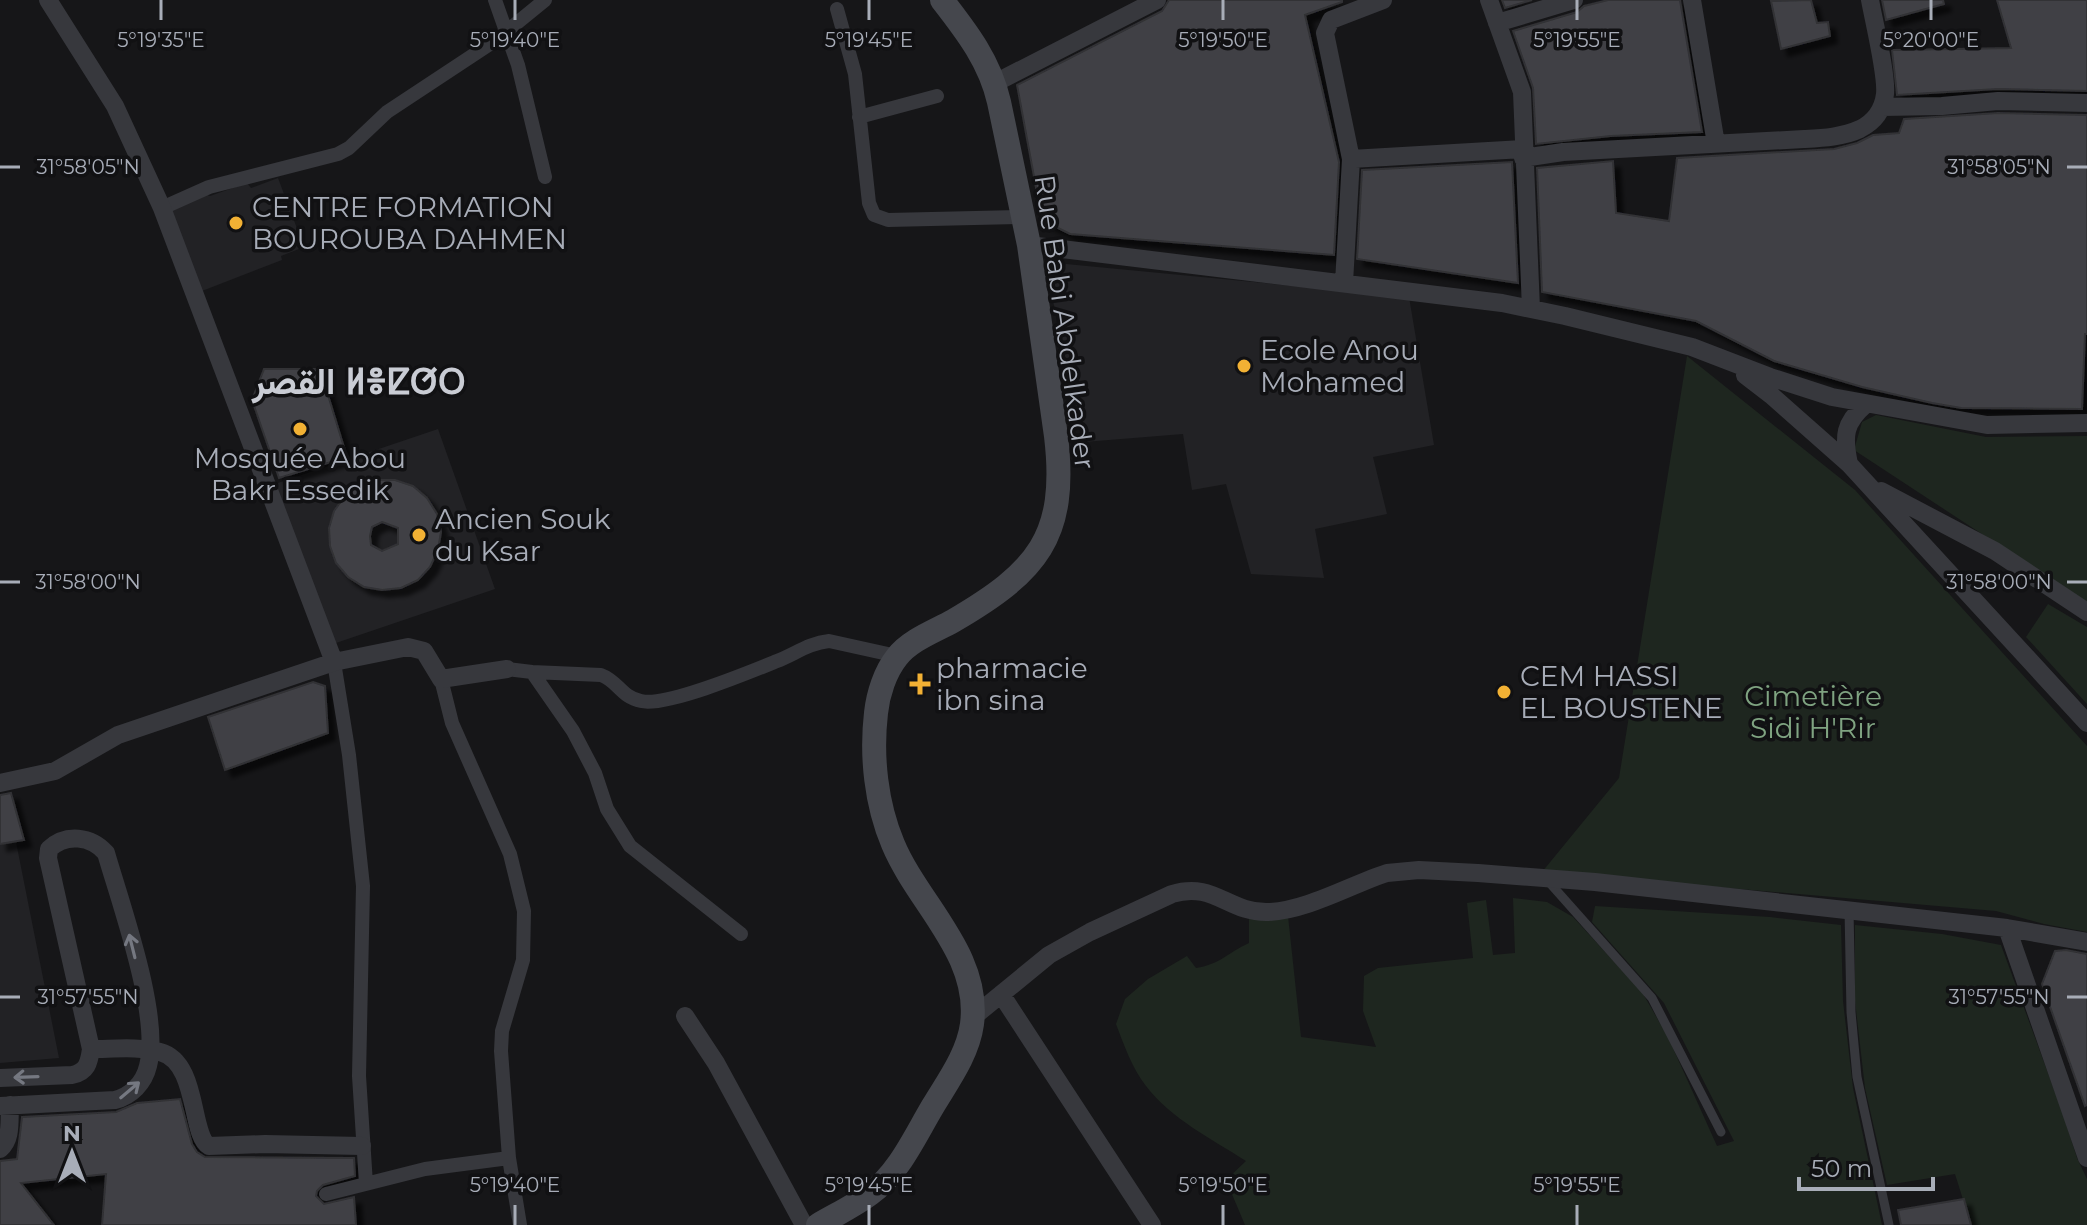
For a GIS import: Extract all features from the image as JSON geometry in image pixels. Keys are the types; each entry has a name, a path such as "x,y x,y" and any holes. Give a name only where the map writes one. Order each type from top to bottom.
{"main road":[{"name":"Rue Babi Abdelkader","path":"897,656 1005,587 1027,568 1043,546 1057,503 1059,466 1029,245 995,83 982,55 942,0"},
{"path":"818,1225 869,1195 899,1163 960,1061 972,1018 972,997 959,954 894,845 882,810 875,760 876,712 882,686 897,656"}],"street":[{"path":"48,0 115,106 162,208 334,662 349,755 363,886 359,1076 366,1184"},
{"path":"495,0 518,65 545,177"},
{"path":"162,208 209,187 338,154 349,148 387,112 507,31 545,0"},
{"path":"995,83 1157,0"},
{"path":"1344,283 1351,159 1325,33 1331,20 1383,0"},
{"path":"1489,0 1520,85 1531,309"},
{"path":"1497,23 1574,0"},
{"path":"1692,0 1716,144"},
{"path":"1351,159 1716,144 1836,136 1858,130 1874,120 1882,107 1885,92 1870,0"},
{"path":"837,9 849,46 869,203 874,215 880,219 1023,217"},
{"path":"859,117 937,96"},
{"path":"1882,107 1998,101 2087,103"},
{"path":"1029,245 1428,292 1531,309 1660,338 1720,356 1804,389 1866,404 1987,425 2087,423"},
{"path":"1720,356 1771,395 1849,464 2087,723"},
{"path":"1849,464 1845,434 1848,423 1866,404"},
{"path":"1868,484 1995,551 2087,612"},
{"path":"441,679 507,669 601,675 608,677 629,698 646,702 670,699 778,661 818,642 829,641 897,656"},
{"path":"0,783 55,771 118,735 334,662 408,647 424,651 441,679 452,723 510,854 524,911 523,960 502,1031 501,1051 509,1158 520,1225"},
{"path":"532,672 573,731 595,773 607,809 630,846 741,934"},
{"path":"0,1078 81,1073 87,1068 91,1049 48,858 49,849 56,843 87,839 98,844 106,853 148,1011 147,1070 136,1088 115,1100 5,1106 9,1135 7,1143 0,1149"},
{"path":"972,1018 1049,955 1090,932 1185,890 1202,890 1245,910 1268,912 1299,905 1370,878 1400,871 1546,878 1849,909 2007,928 2087,942"},
{"path":"2007,928 2087,1158"},
{"path":"1001,994 1152,1225"},
{"path":"685,1016 716,1063 804,1225"},
{"path":"91,1049 149,1050 171,1057 188,1083 201,1139 209,1146 362,1146"},
{"path":"81,1073 86,1101"},
{"path":"326,1194 425,1169 509,1158"}],"lane":[{"path":"1546,878 1652,998 1721,1132"},
{"path":"1849,909 1851,1012 1857,1077 1889,1225"}],"shaded area":[{"name":"CENTRE FORMATION BOUROUBA DAHMEN","path":"278,178 304,247 281,256 282,260 202,291 170,208 200,192 210,196 247,183 251,188"},
{"name":"Ecole Anou Mohamed","path":"1066,264 1409,297 1434,445 1373,457 1387,514 1315,529 1324,578 1251,574 1226,484 1192,490 1183,434 1084,442 1048,278"},
{"path":"438,429 495,589 333,644 272,485"},
{"path":"16,842 59,1058 0,1063 0,844"}],"green space":[{"name":"Cimetière Sidi H'Rir","path":"1687,356 1855,490 2087,746 2087,932 1996,911 1542,872 1619,778"},
{"path":"1876,415 1986,437 2087,436 2087,603 1854,450 1862,422"},
{"path":"2048,604 2087,627 2087,704 2026,637"},
{"path":"1513,898 1547,902 1573,917 1642,992 1668,1037 1717,1146 1734,1141 1664,1003 1592,922 1595,906 1770,917 1841,925 1843,1001 1853,1088 1882,1225 1245,1225 1226,1180 1246,1161 1167,1109 1146,1086 1132,1064 1116,1024 1125,999 1148,979 1187,956 1196,968 1218,961 1249,943 1249,911 1288,916 1301,1037 1376,1047 1363,1011 1364,976 1378,968 1473,958 1467,903 1486,900 1493,955 1515,953"},
{"path":"1855,925 1942,934 2001,945 2087,1179 2087,1225 1971,1225 1955,1174 1887,1185 1865,1088 1855,1001"}],"building":[{"path":"1169,0 1342,0 1305,15 1339,162 1334,255 1070,234 1042,220 1017,85 1162,11"},
{"path":"1502,0 1532,0 1505,8"},
{"path":"1608,0 1680,0 1702,132 1611,136 1536,144 1533,88 1513,31"},
{"path":"1811,0 1817,23 1828,22 1830,36 1781,49 1771,1"},
{"path":"1882,0 1943,0 1944,4 1886,20"},
{"path":"1997,0 2087,0 2087,91 1998,89 1897,95 1892,50 2011,48"},
{"path":"1998,113 2087,115 2087,334 2082,409 1961,408 1932,403 1862,387 1774,361 1696,321 1542,292 1537,168 1613,161 1616,213 1669,221 1677,158 1834,149 1873,135 1899,133 1904,119"},
{"path":"1512,162 1518,283 1357,259 1362,170"},
{"name":"Mosquée Abou Bakr Essedik","path":"264,369 320,369 347,457 279,478 252,400"},
{"name":"Ancien Souk du Ksar","path":"377,480 395,480 413,486 427,498 437,514 441,532 438,550 430,567 418,580 401,588 382,590 364,587 348,577 336,563 330,546 329,528 334,511 345,496 359,485","holes":["382,522 398,528 398,544 382,551 371,545 372,527"]},
{"path":"313,682 325,686 328,733 225,770 208,717"},
{"path":"11,793 24,840 0,844 0,795"},
{"path":"2055,951 2087,954 2085,1106 2042,984"},
{"path":"180,1099 192,1144 205,1157 354,1158 355,1176 323,1185 316,1196 324,1204 354,1197 356,1225 102,1225 106,1174 21,1183 54,1225 0,1225 0,1161 17,1159 22,1117 116,1112 137,1103"},
{"path":"1964,1199 1971,1225 1901,1225 1898,1210"}],"place":[{"name":"CENTRE FORMATION BOUROUBA DAHMEN","path":"236,223"},
{"name":"Ecole Anou Mohamed","path":"1244,366"},
{"name":"Mosquée Abou Bakr Essedik","path":"300,429"},
{"name":"Ancien Souk du Ksar","path":"419,535"},
{"name":"pharmacie ibn sina","path":"920,684"},
{"name":"CEM HASSI EL BOUSTENE","path":"1504,692"}],"district":[{"name":"القصر ⵍⴻⵇⵚⵔ","path":"359,381"}]}
